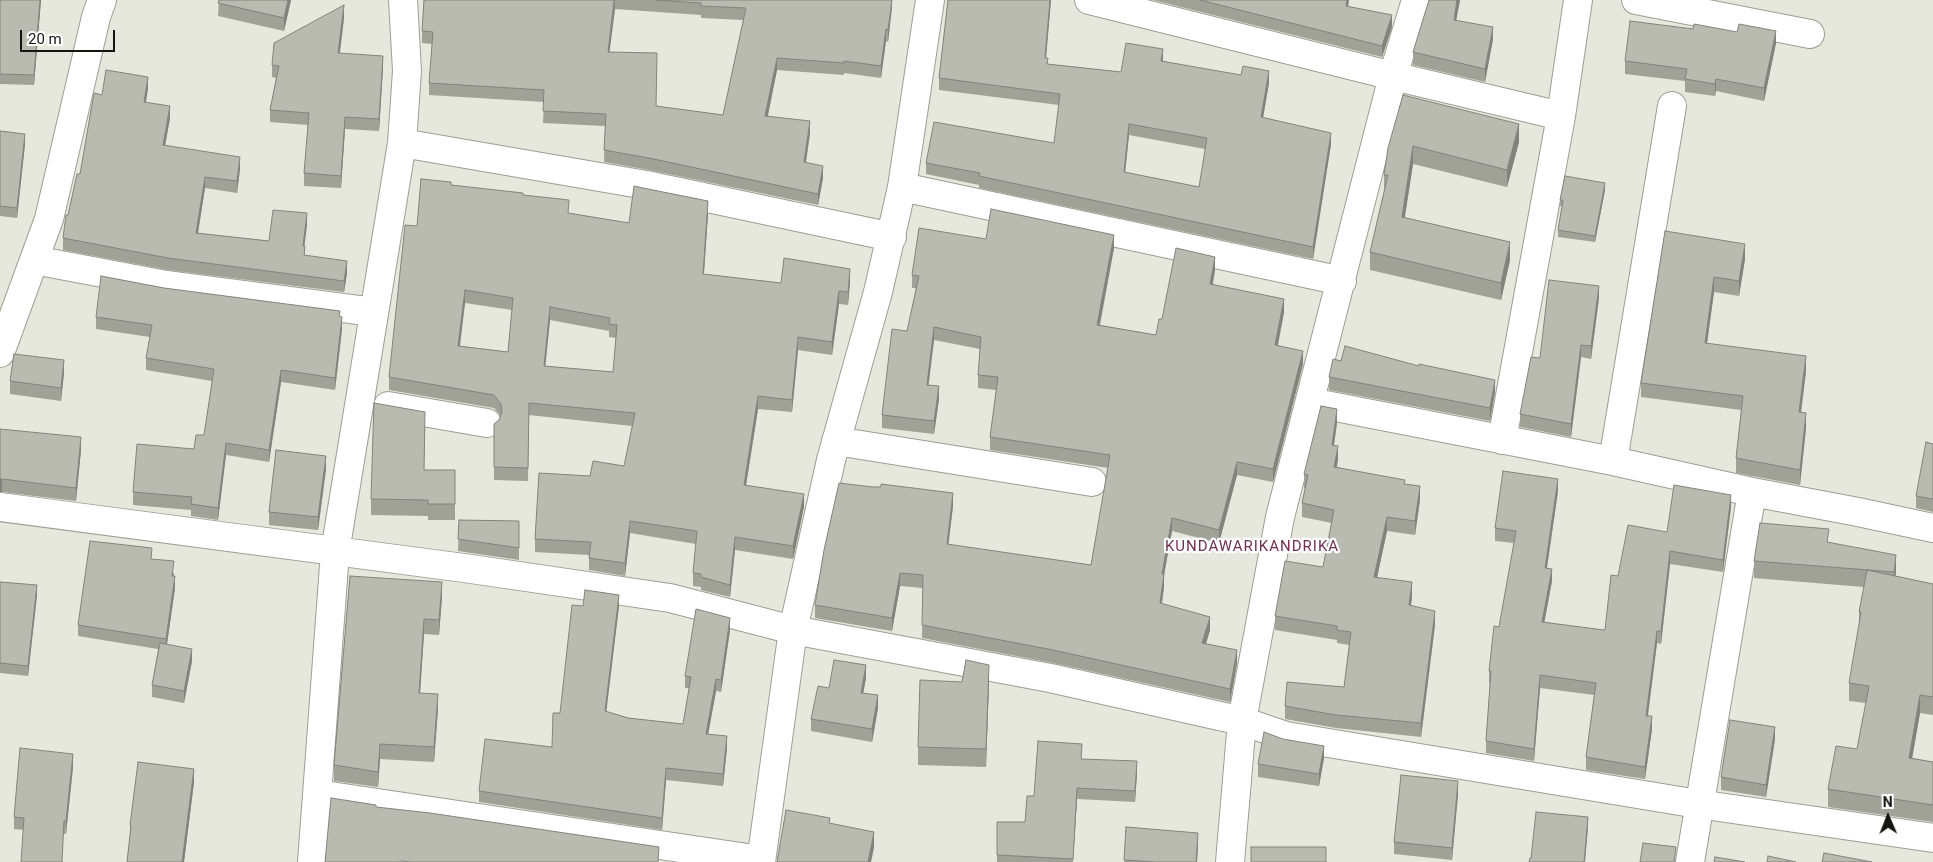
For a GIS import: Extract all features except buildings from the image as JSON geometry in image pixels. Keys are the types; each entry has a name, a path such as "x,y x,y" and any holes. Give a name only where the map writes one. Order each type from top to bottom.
{"street":[{"path":"0,353 49,219 96,17 102,0"},
{"path":"312,862 335,552 402,143 407,71 403,0"},
{"path":"317,794 761,861 793,630 836,441 892,237 902,187 930,0"},
{"path":"1089,0 1561,116"},
{"path":"1230,862 1242,721 1280,518 1342,281 1392,76 1416,0"},
{"path":"1502,440 1561,116 1578,0"},
{"path":"1636,0 1810,34"},
{"path":"1613,461 1672,106"},
{"path":"402,143 646,185 892,237"},
{"path":"902,187 1342,281"},
{"path":"34,260 166,285 374,312"},
{"path":"360,401 487,423"},
{"path":"1310,402 1613,461 1752,492 1933,528"},
{"path":"836,441 1092,482"},
{"path":"1690,862 1698,804 1752,492"},
{"path":"0,507 464,568 670,598 793,630 1050,678 1242,721 1286,736 1698,804 1933,838"}],"district":[{"name":"KUNDAWARIKANDRIKA","path":"1252,547"}]}
